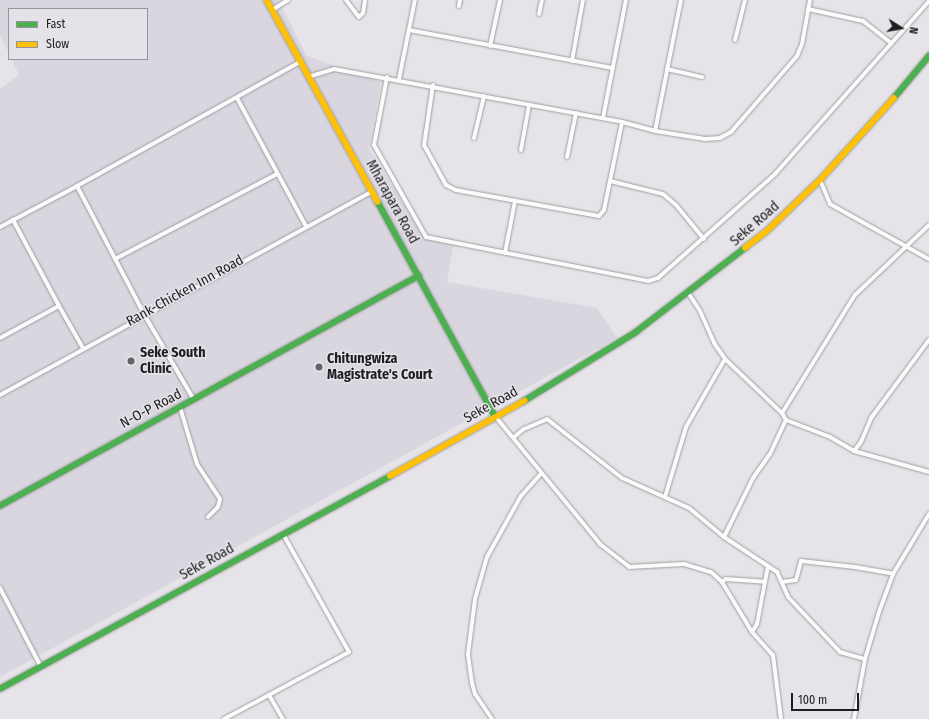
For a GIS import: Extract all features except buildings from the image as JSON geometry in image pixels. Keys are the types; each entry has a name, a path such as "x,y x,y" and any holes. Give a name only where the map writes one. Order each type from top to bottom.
{"main road":[{"name":"Mharapara Road","path":"267,0 495,416"},
{"name":"Seke Road","path":"0,689 284,534 495,416 587,363 689,294 768,230 820,180 878,118 929,56"},
{"name":"N-O-P Road","path":"0,506 419,276"}],"street":[{"path":"272,10 288,0"},
{"path":"346,0 359,17 363,13 365,0"},
{"path":"399,79 415,0"},
{"path":"459,6 460,0"},
{"path":"490,46 500,0"},
{"path":"539,14 542,0"},
{"path":"572,61 583,0"},
{"path":"603,118 626,0"},
{"path":"654,131 681,0"},
{"path":"735,40 745,0"},
{"path":"308,77 334,68 433,85 529,105 603,118 654,131 706,139 720,138 731,132 797,56 802,44 810,0"},
{"path":"388,77 374,145 426,237 648,281 658,278 704,239 775,174 929,0"},
{"path":"808,9 863,21 890,43"},
{"path":"409,30 612,68"},
{"path":"0,227 300,62"},
{"path":"667,69 702,76"},
{"path":"433,85 424,145 446,185 456,190 599,216 604,210 622,122"},
{"path":"474,138 484,96"},
{"path":"237,98 306,226"},
{"path":"521,150 529,105"},
{"path":"567,157 576,113"},
{"path":"117,258 278,174"},
{"path":"820,180 830,204 906,244 929,259"},
{"path":"610,181 663,194 676,205 704,239"},
{"path":"77,186 117,258 144,314 194,400"},
{"name":"Rank-Chicken Inn Road","path":"0,395 144,314 372,191"},
{"path":"505,253 515,201"},
{"path":"13,220 83,348"},
{"path":"782,413 855,295 906,244 929,224"},
{"path":"689,294 700,311 714,343 725,359 782,413 786,420 830,437 854,451 929,472"},
{"path":"0,338 59,306"},
{"path":"854,451 861,442 871,418 929,340"},
{"path":"665,497 686,427 725,359"},
{"path":"180,407 197,464 220,499 218,507 208,517"},
{"path":"495,416 514,437 600,544 629,567 684,564 711,572 722,582 752,632 773,655 781,719"},
{"path":"514,437 524,428 547,419 622,478 689,508 724,537 777,572 788,597 840,652 865,659"},
{"path":"724,537 753,478 770,454 786,420"},
{"path":"492,719 475,694 472,683 468,654 475,599 487,557 521,496 542,473"},
{"path":"854,719 865,659 893,574 929,514"},
{"path":"224,719 349,652 284,534"},
{"path":"782,582 796,580 801,561 855,566 893,574"},
{"path":"752,632 757,624 768,566"},
{"path":"722,582 726,579 765,582"},
{"path":"0,588 41,667"},
{"path":"269,695 283,719"}],"shaded area":[{"path":"0,0 278,0 307,56 381,82 369,149 425,238 453,246 447,282 597,308 617,338 0,677 0,89 19,75 12,60 148,60 148,8 8,8 8,51 0,35"}],"traffic: fast":[{"path":"894,98 929,56"},
{"path":"378,202 495,416"},
{"path":"524,401 636,332 745,248"},
{"path":"0,506 419,276"},
{"path":"0,689 390,476"}],"traffic: slow":[{"path":"267,0 378,202"},
{"path":"745,248 768,230 820,180 894,98"},
{"path":"390,476 524,401"}],"place":[{"name":"Seke South Clinic","path":"131,361"},
{"name":"Chitungwiza Magistrate's Court","path":"319,367"}]}
